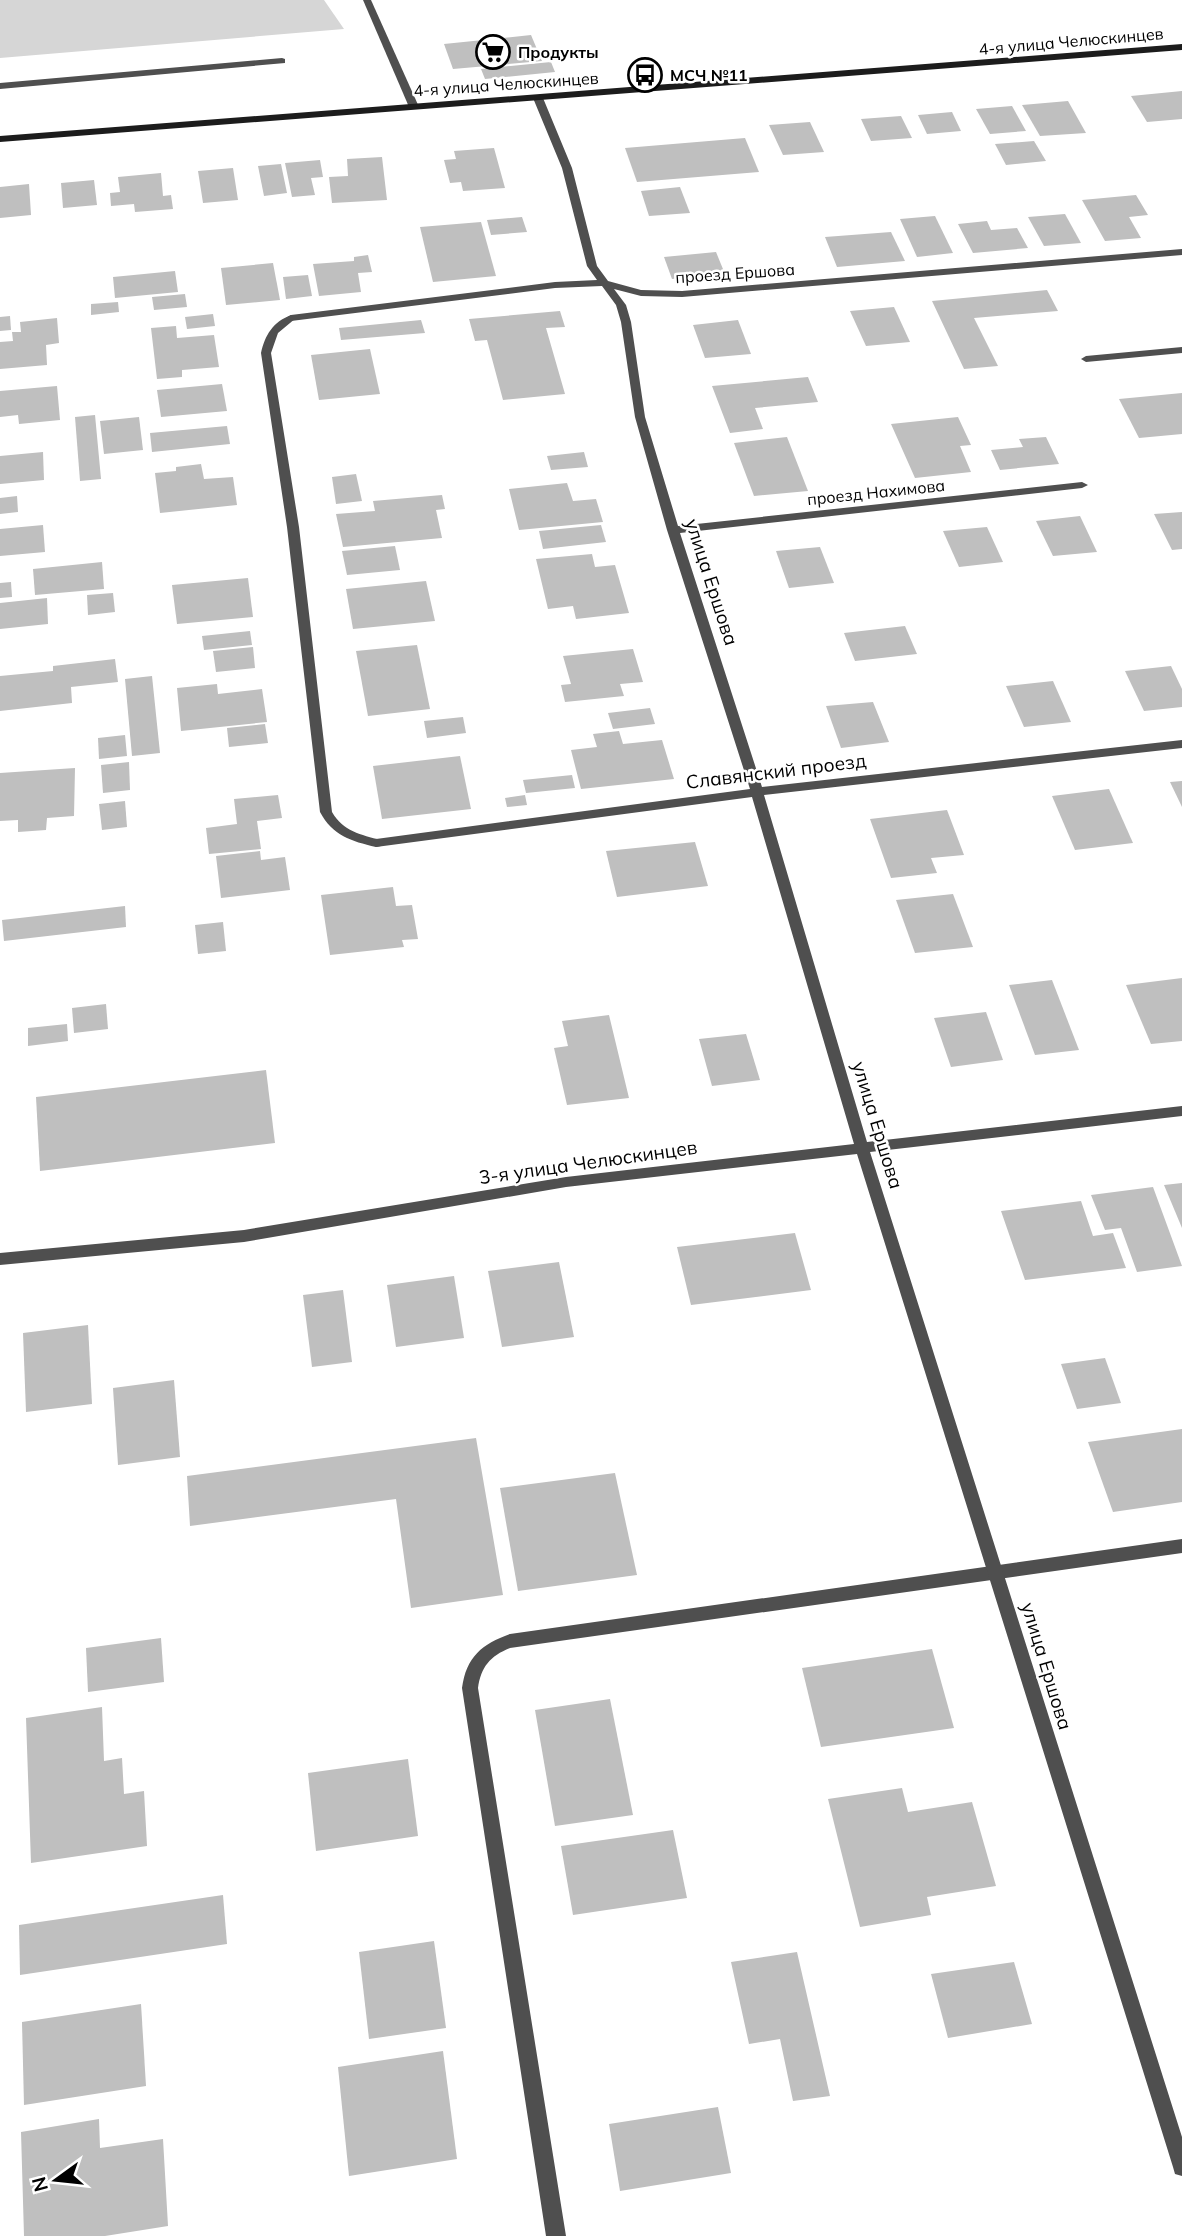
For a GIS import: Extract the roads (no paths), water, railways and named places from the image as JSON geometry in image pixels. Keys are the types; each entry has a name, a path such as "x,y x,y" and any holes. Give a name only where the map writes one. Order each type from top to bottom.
{"main road":[{"name":"4-я улица Челюскинцев","path":"0,139 1182,47"}],"street":[{"path":"367,0 414,107"},
{"path":"0,86 282,61"},
{"name":"улица Ершова","path":"538,98 567,168 592,265 621,305 640,417 673,530 757,792 862,1148 1182,2167"},
{"name":"проезд Ершова","path":"376,843 352,837 333,826 326,812 293,527 266,353 270,335 278,325 291,318 555,285 605,283 641,293 682,294 1182,252"},
{"path":"1086,359 1182,350"},
{"name":"проезд Нахимова","path":"673,530 1082,485"},
{"name":"Славянский проезд","path":"376,843 757,792 1182,744"},
{"name":"3-я улица Челюскинцев","path":"0,1259 244,1236 566,1182 1182,1111"},
{"path":"556,2236 470,1688 471,1672 479,1658 492,1647 510,1641 1182,1546"}],"place":[{"name":"Продукты","path":"493,52"},
{"name":"МСЧ №11","path":"645,75"}]}
